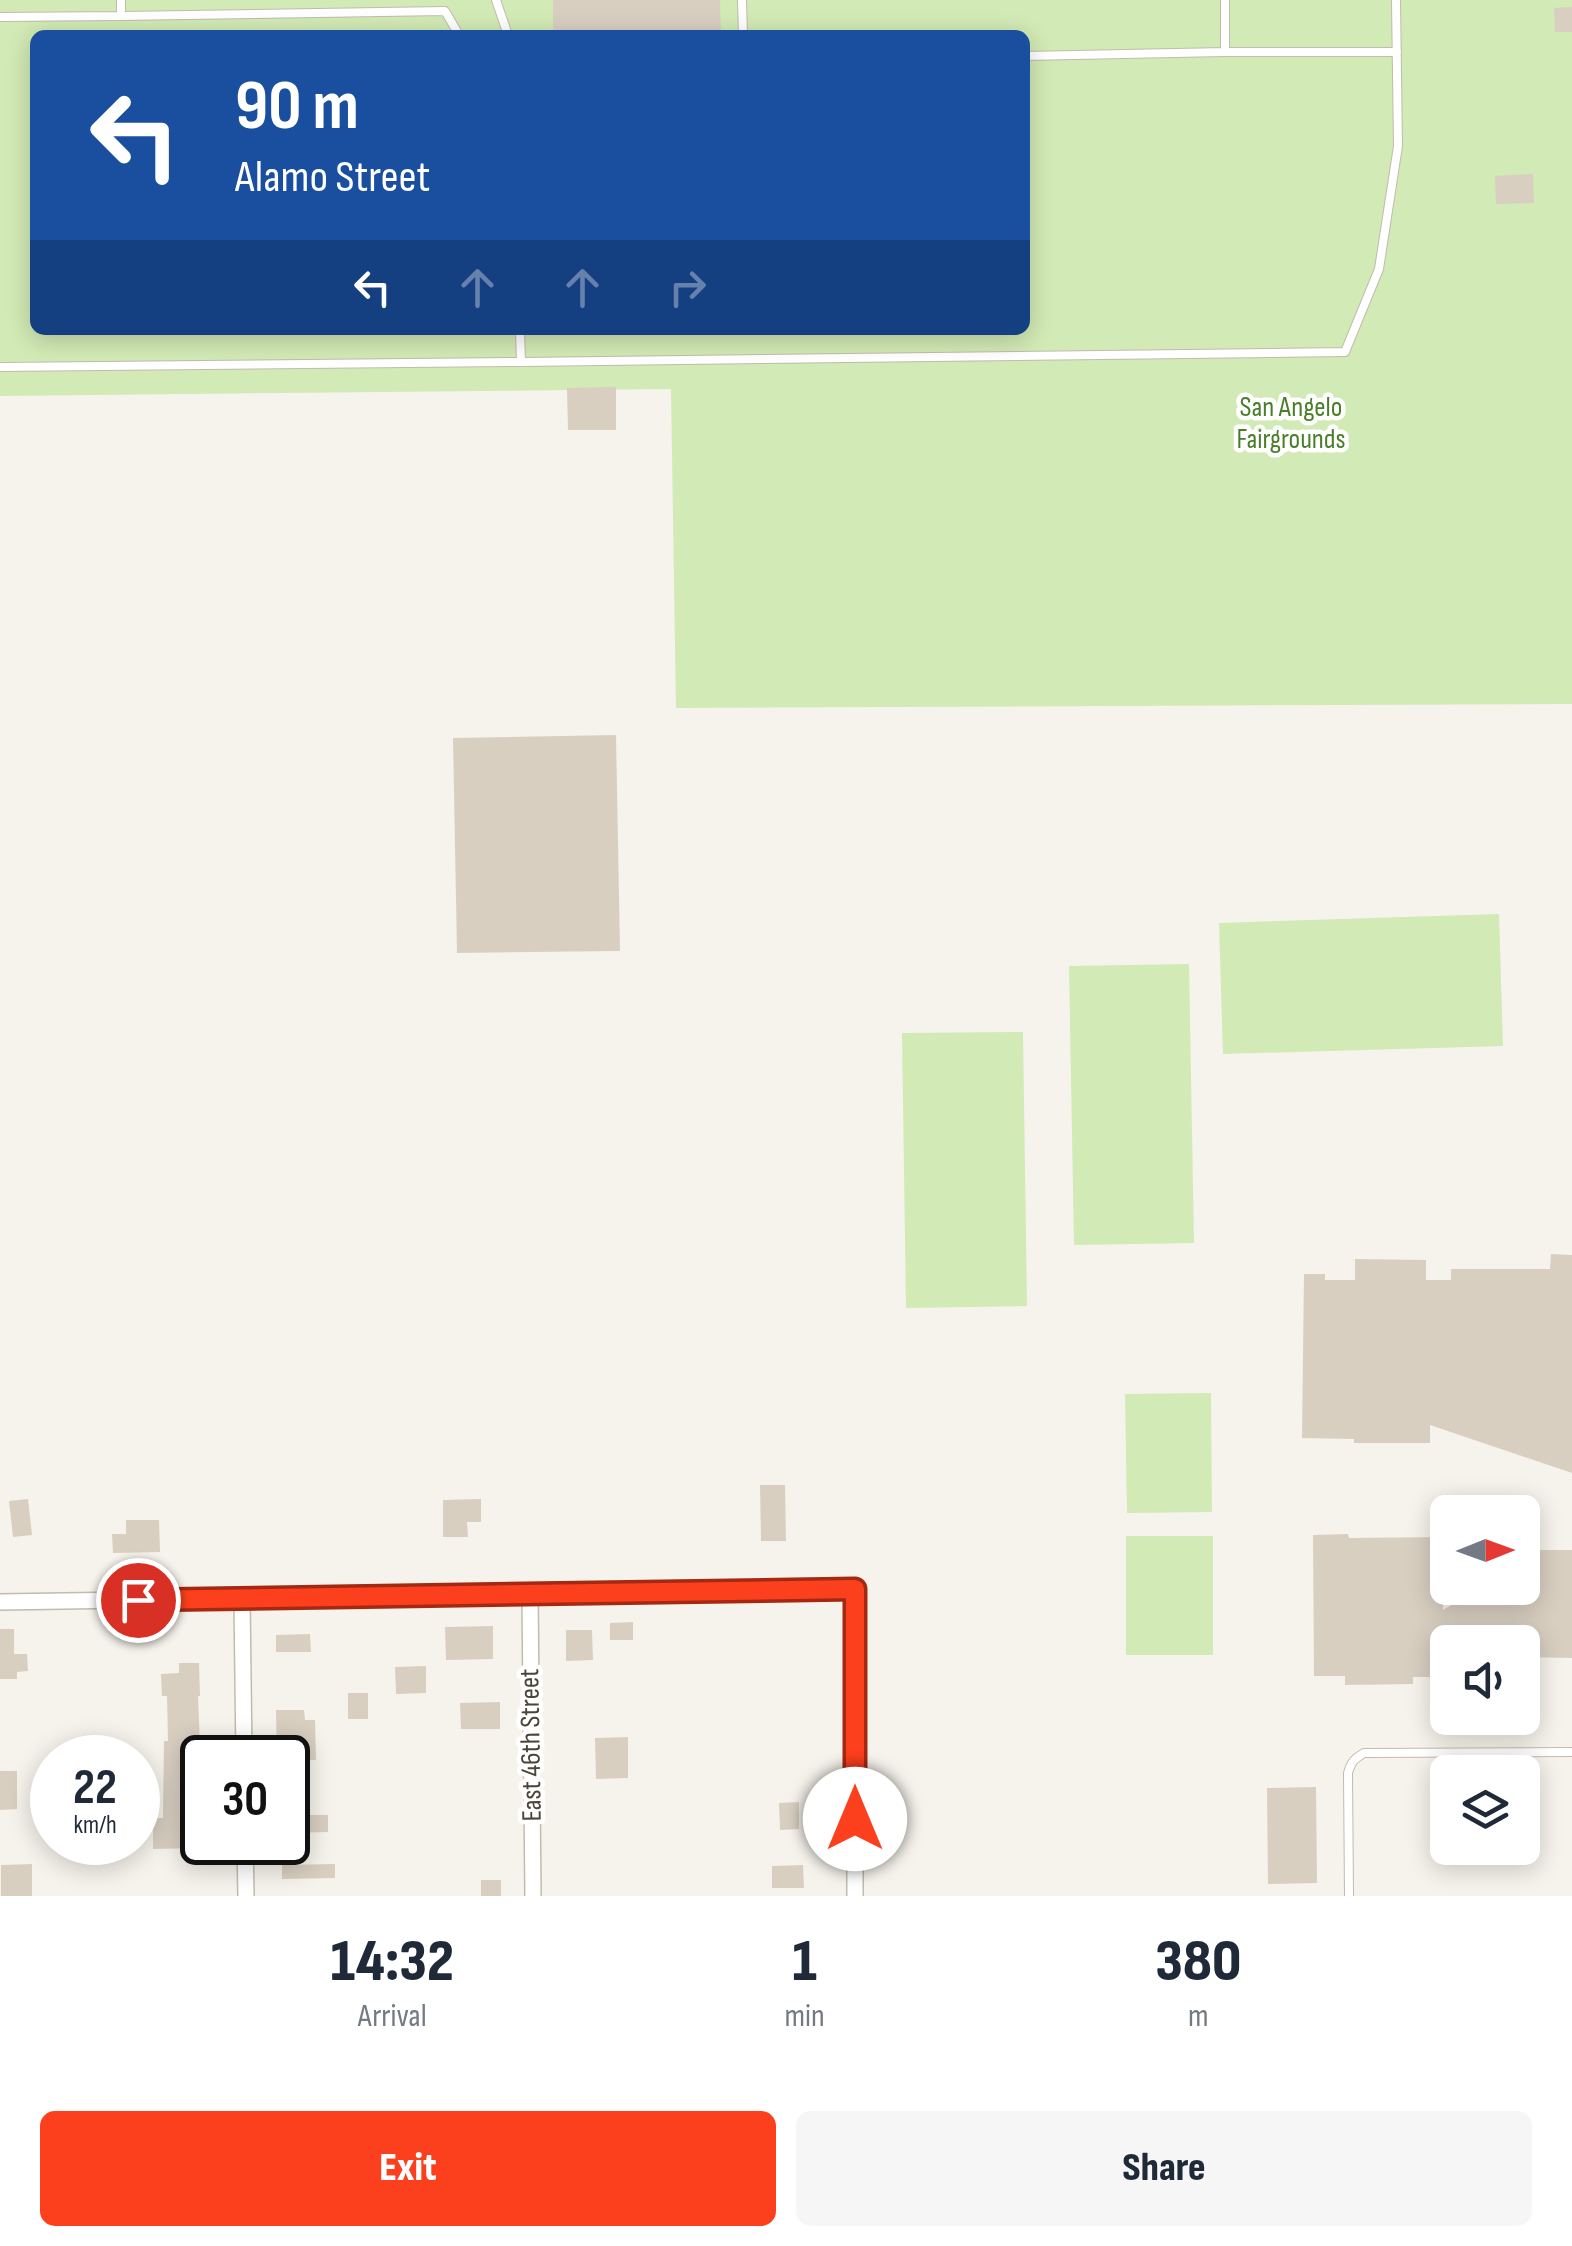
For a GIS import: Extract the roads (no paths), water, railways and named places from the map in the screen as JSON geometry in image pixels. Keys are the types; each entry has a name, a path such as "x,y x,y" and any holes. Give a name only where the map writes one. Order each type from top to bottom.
{"street":[{"path":"0,1602 855,1589 855,1896"},
{"name":"East 46th Street","path":"530,1594 533,1896"},
{"path":"242,1599 244,1735"},
{"path":"245,1865 246,1896"}],"lane":[{"path":"121,0 121,16"},
{"path":"496,0 506,30"},
{"path":"742,0 743,30"},
{"path":"1225,0 1225,52"},
{"path":"0,366 1344,352 1379,269 1398,146 1396,0"},
{"path":"0,17 445,11 456,30"},
{"path":"1030,56 1397,52"},
{"path":"520,335 521,362"},
{"path":"1350,1896 1348,1774 1355,1758 1364,1753 1572,1752"}],"park label":[{"name":"San Angelo Fairgrounds","path":"1291,423"}]}
